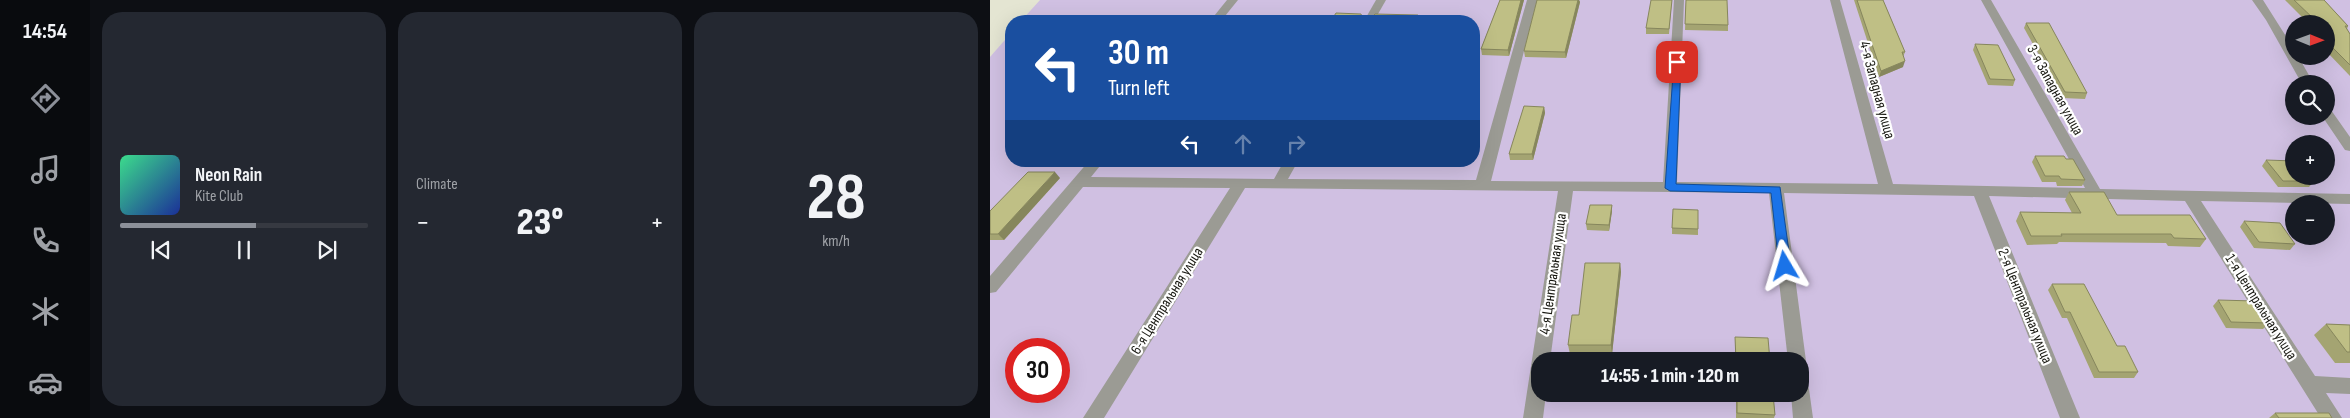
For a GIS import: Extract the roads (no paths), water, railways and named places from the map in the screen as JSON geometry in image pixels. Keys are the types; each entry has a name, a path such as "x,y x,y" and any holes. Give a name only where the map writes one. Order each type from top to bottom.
{"street":[{"path":"1220,15 1232,0"},
{"path":"1373,15 1381,0"},
{"path":"1482,186 1532,0"},
{"path":"1670,188 1679,0"},
{"name":"4-я Западная улица","path":"1835,0 1887,190"},
{"name":"3-я Западная улица","path":"1986,0 2096,195"},
{"path":"2257,0 2280,32 2291,58 2302,75"},
{"path":"2334,125 2350,147"},
{"path":"990,287 1092,167"},
{"path":"1278,183 1287,167"},
{"path":"1080,182 1887,190 2350,199"},
{"name":"6-я Центральная улица","path":"1093,418 1241,183"},
{"name":"4-я Центральная улица","path":"1542,352 1566,187"},
{"path":"1776,190 1796,352"},
{"name":"2-я Центральная улица","path":"1980,193 2070,418"},
{"name":"1-я Центральная улица","path":"2190,196 2332,418"},
{"path":"2309,384 2350,386"},
{"path":"1532,418 1534,402"},
{"path":"1802,402 1804,418"}]}
